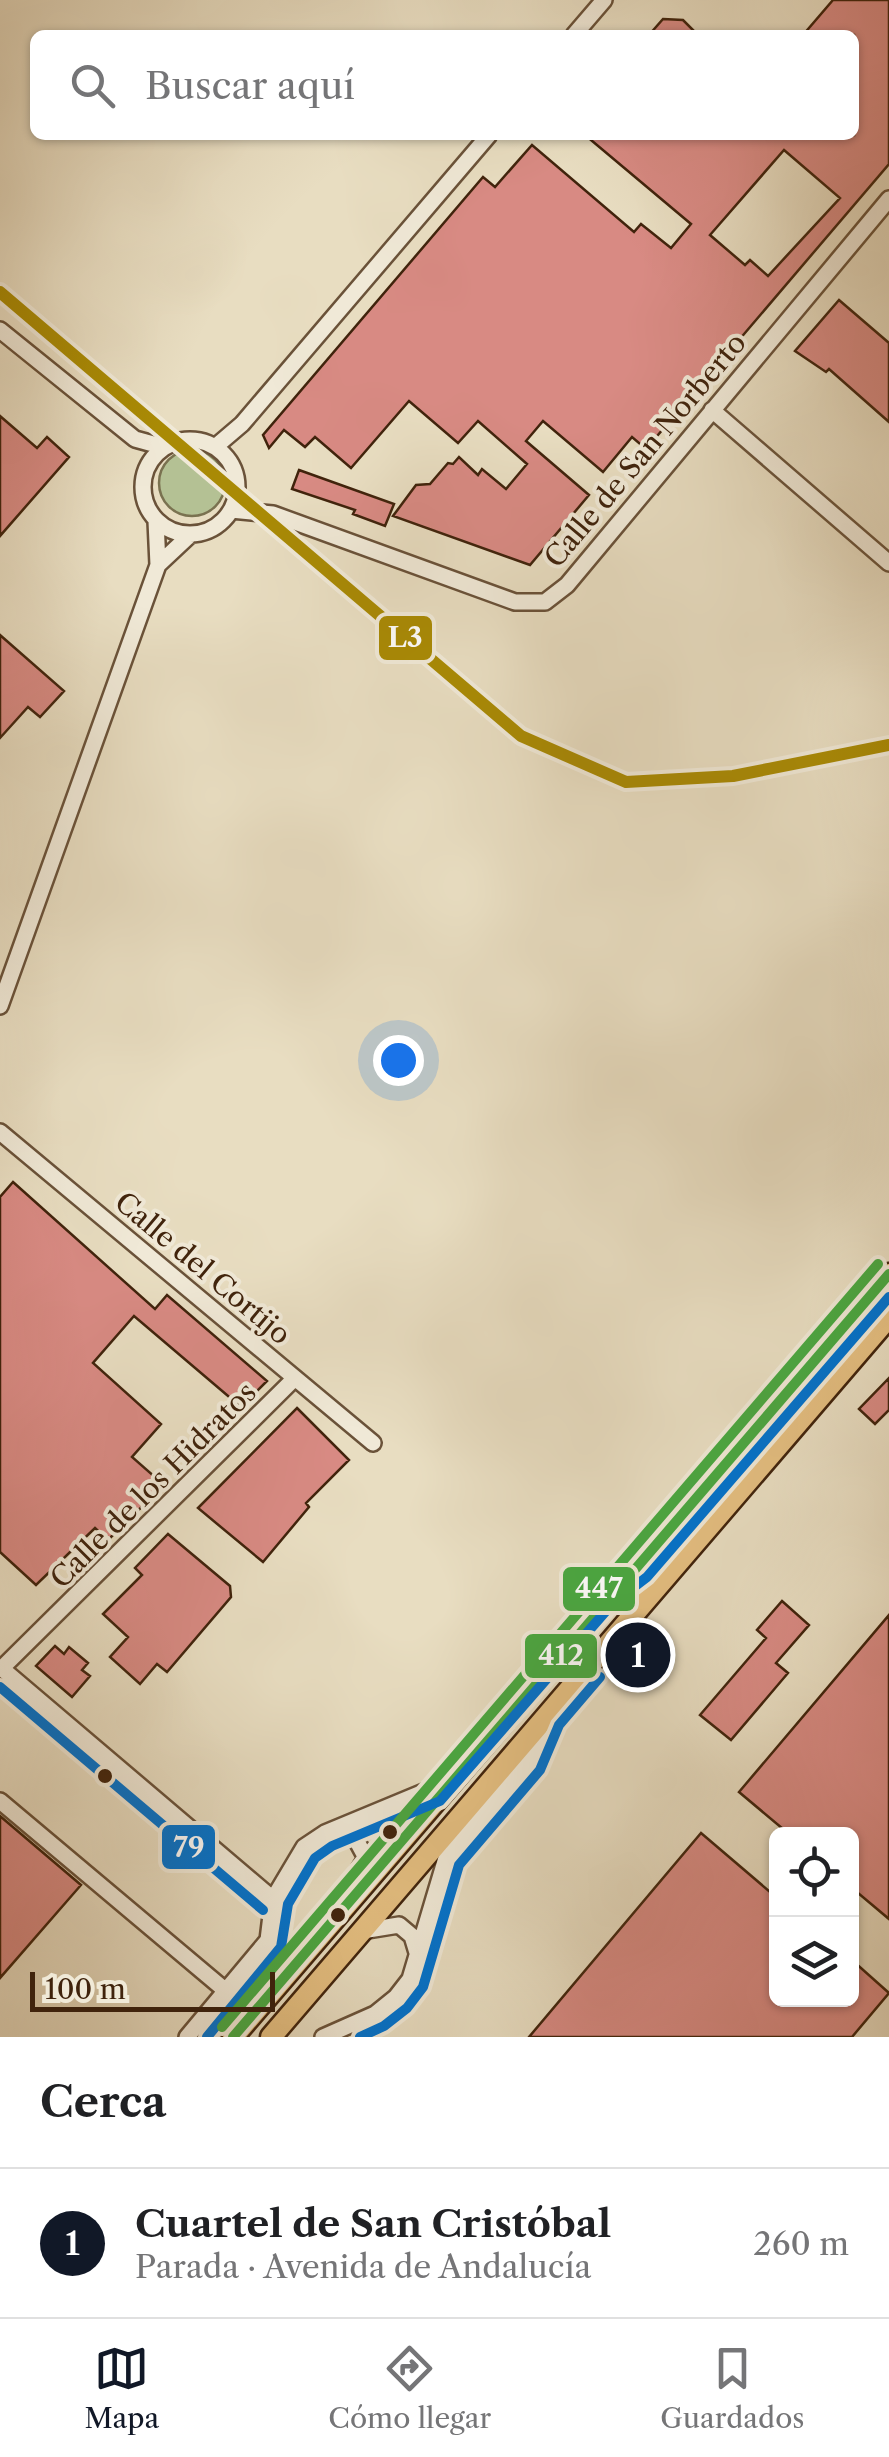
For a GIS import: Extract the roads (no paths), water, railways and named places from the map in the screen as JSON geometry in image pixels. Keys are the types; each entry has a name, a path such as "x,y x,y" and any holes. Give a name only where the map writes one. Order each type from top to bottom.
{"main road":[{"path":"233,2037 889,1274"},
{"path":"271,2037 889,1317"}],"street":[{"path":"578,30 604,0"},
{"path":"215,447 242,424 485,140"},
{"name":"Calle de San Norberto","path":"232,510 273,514 515,602 545,602 566,584 889,199"},
{"path":"0,330 136,439 164,447"},
{"path":"712,410 889,563"},
{"path":"232,466 215,447 198,440 164,447 146,468 142,487 146,505 156,520 172,531 190,534 214,528 232,510 237,488 232,466 242,424"},
{"path":"136,439 146,468"},
{"name":"Calle de San Norberto","path":"237,488 273,514"},
{"path":"0,1006 158,565 156,520"},
{"path":"158,565 190,534"},
{"name":"Calle del Cortijo","path":"0,1132 373,1442"},
{"name":"Calle de los Hidratos","path":"1,1668 296,1378"},
{"path":"187,2037 268,1940 274,1900 304,1847 334,1830 432,1789 603,1592 636,1567"},
{"path":"1,1668 274,1900"},
{"path":"323,2037 353,2026 389,2004 410,1979 446,1858 528,1762 546,1718"},
{"path":"0,1801 226,1991"},
{"path":"264,2000 278,1969 352,1884 366,1858 353,1834 334,1830"},
{"path":"362,1931 399,1925 412,1936 418,1956"}],"place":[{"name":"Cuartel de San Cristóbal","path":"638,1655"}]}
